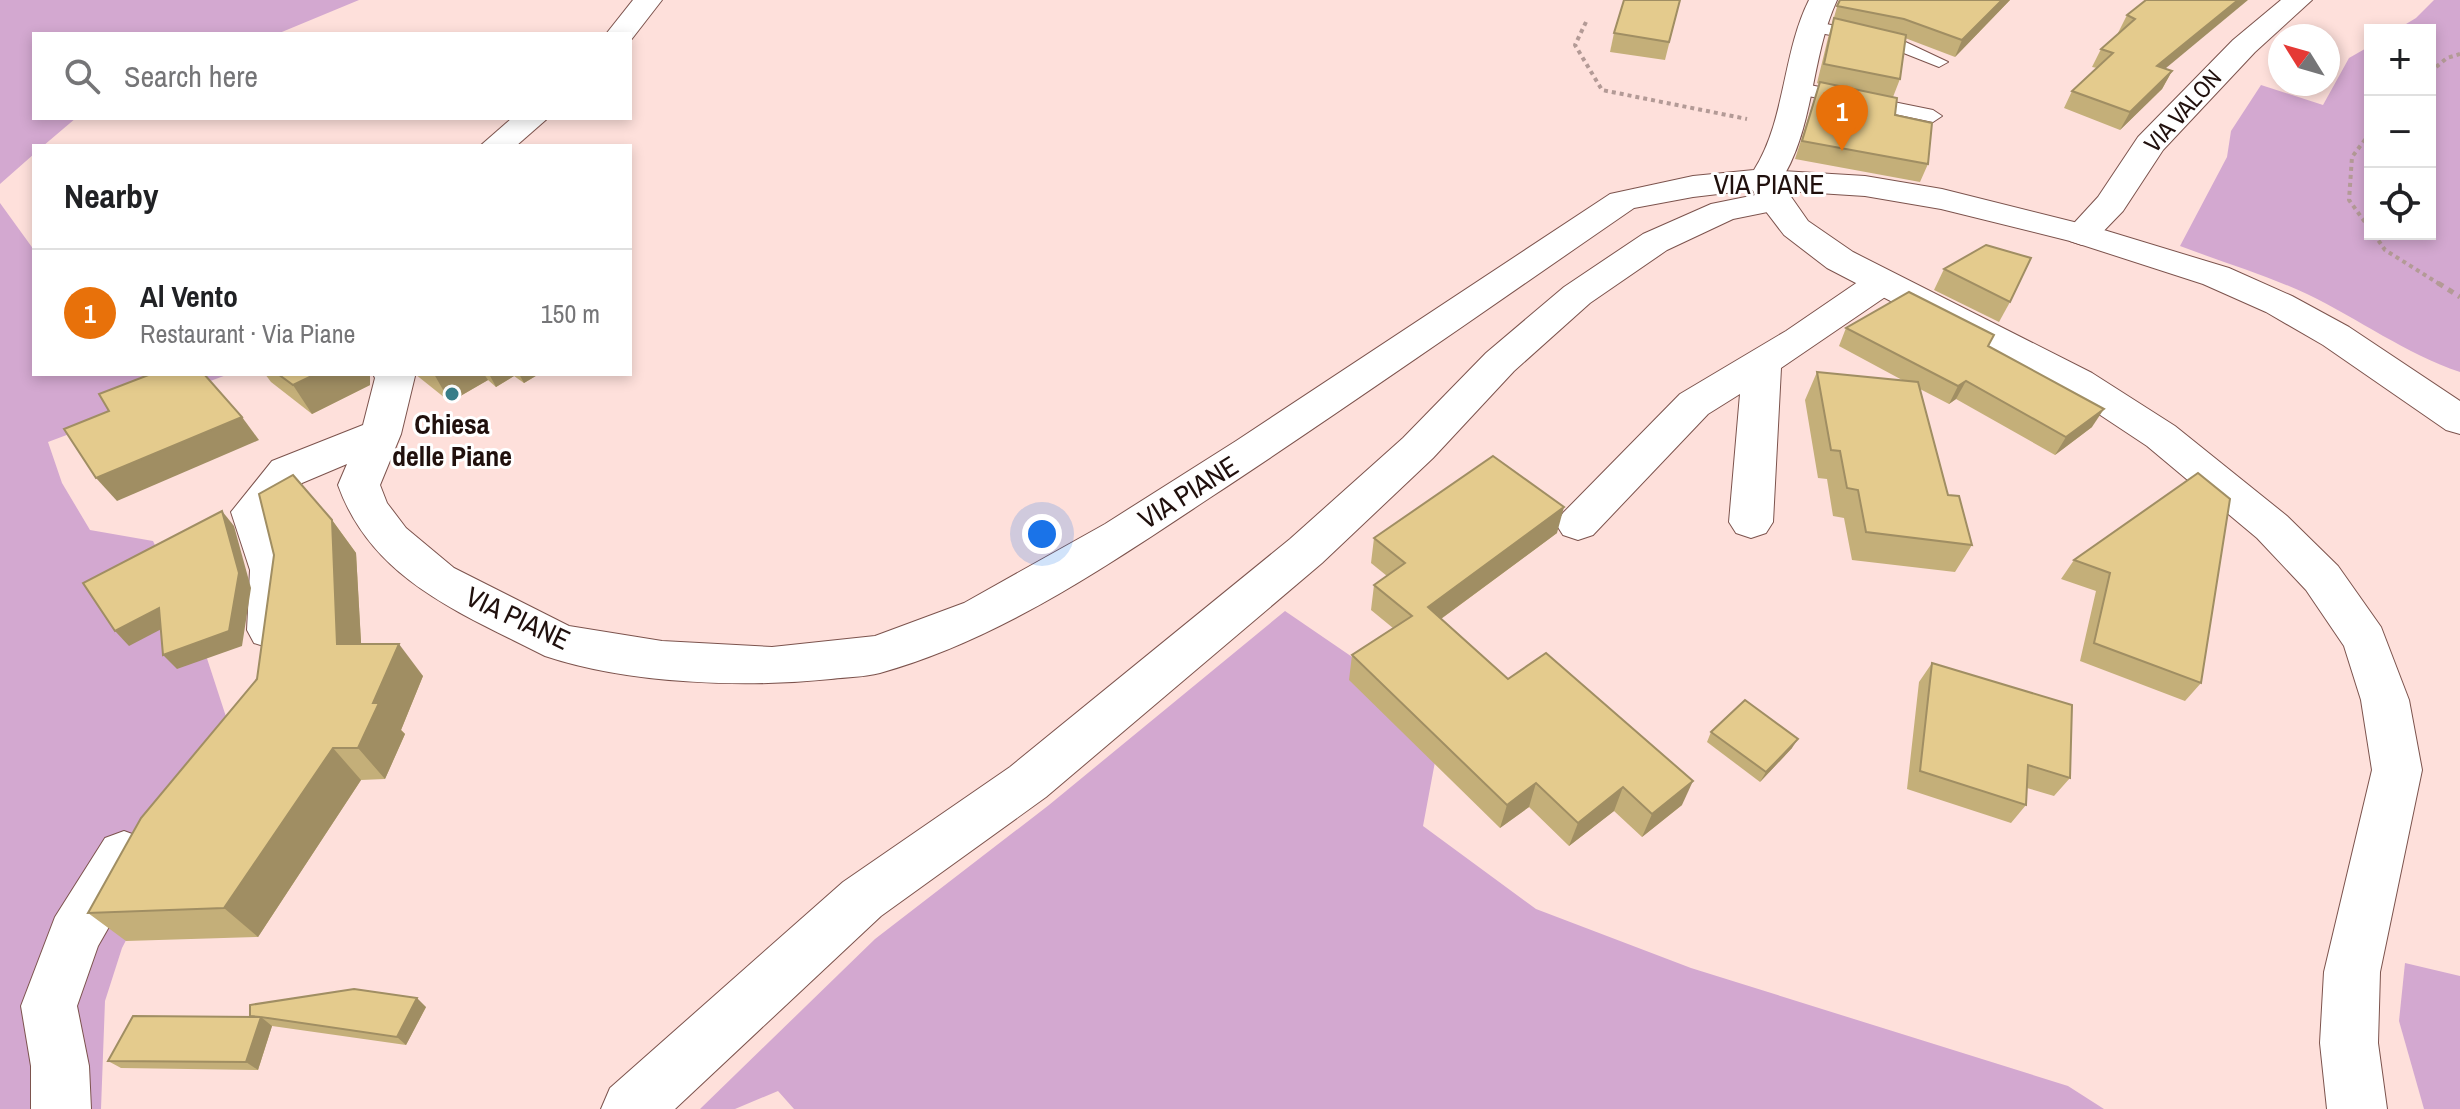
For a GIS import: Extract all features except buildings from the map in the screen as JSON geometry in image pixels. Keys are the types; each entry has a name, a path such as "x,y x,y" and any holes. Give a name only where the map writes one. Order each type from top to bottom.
{"street":[{"path":"623,32 648,0"},
{"name":"VIA VALON","path":"2082,234 2111,204 2150,144 2244,46 2298,0"},
{"path":"1817,13 1787,139 1770,191 1796,228 1840,260 2078,382 2161,436 2272,527 2322,578 2365,640 2385,700 2397,770 2352,972 2349,1043 2357,1109"},
{"path":"499,144 529,120"},
{"name":"VIA PIANE","path":"395,376 381,434 359,485 368,509 391,540 438,580 561,643 662,660 772,666 877,655 980,616 1120,535 1251,451 1622,201 1684,186 1725,181 1770,191 1865,186 2007,209 2216,276 2279,304 2336,336 2460,420"},
{"name":"VIA PIANE","path":"631,1109 862,899 1028,782 1306,551 1418,448 1500,362 1577,295 1655,242 1770,191"},
{"path":"1578,524 1694,404 1881,283"},
{"path":"1751,522 1762,362"},
{"path":"264,676 276,588 264,537 252,512 287,472 381,434"},
{"path":"61,1109 60,1066 49,1006 74,935 145,823"}],"lane":[{"path":"1817,13 1939,62"},
{"path":"1800,89 1933,116"}],"path":[{"path":"1586,22 1575,45 1602,90 1740,115 1787,139"},
{"path":"2436,67 2447,58 2460,54"},
{"path":"2364,141 2352,157 2349,200 2364,221"},
{"path":"2378,240 2385,250 2460,297"}],"shaded area":[{"path":"0,0 359,0 282,32 32,32 32,120 74,120 45,144 32,144 32,156 0,184"},
{"path":"2434,0 2460,0 2460,372 2421,356 2307,294 2180,246 2227,157 2231,131 2261,85 2268,87 2268,96 2295,96 2323,105 2328,96 2340,96 2340,74 2349,58 2364,49 2364,240 2436,240 2436,24 2406,24"},
{"path":"0,203 32,247 32,376 224,376 48,442 62,483 90,530 153,541 200,637 232,735 122,948 105,1001 101,1109 0,1109"},
{"path":"1285,611 1380,676 1440,735 1423,826 1536,909 1691,968 2068,1086 2104,1109 794,1109 778,1091 735,1109 700,1109 875,939 1049,805"},
{"path":"2405,963 2460,976 2460,1109 2424,1109 2399,1021"}],"place":[{"name":"Al Vento","path":"1842,151"},
{"name":"Chiesa delle Piane","path":"452,394"}]}
